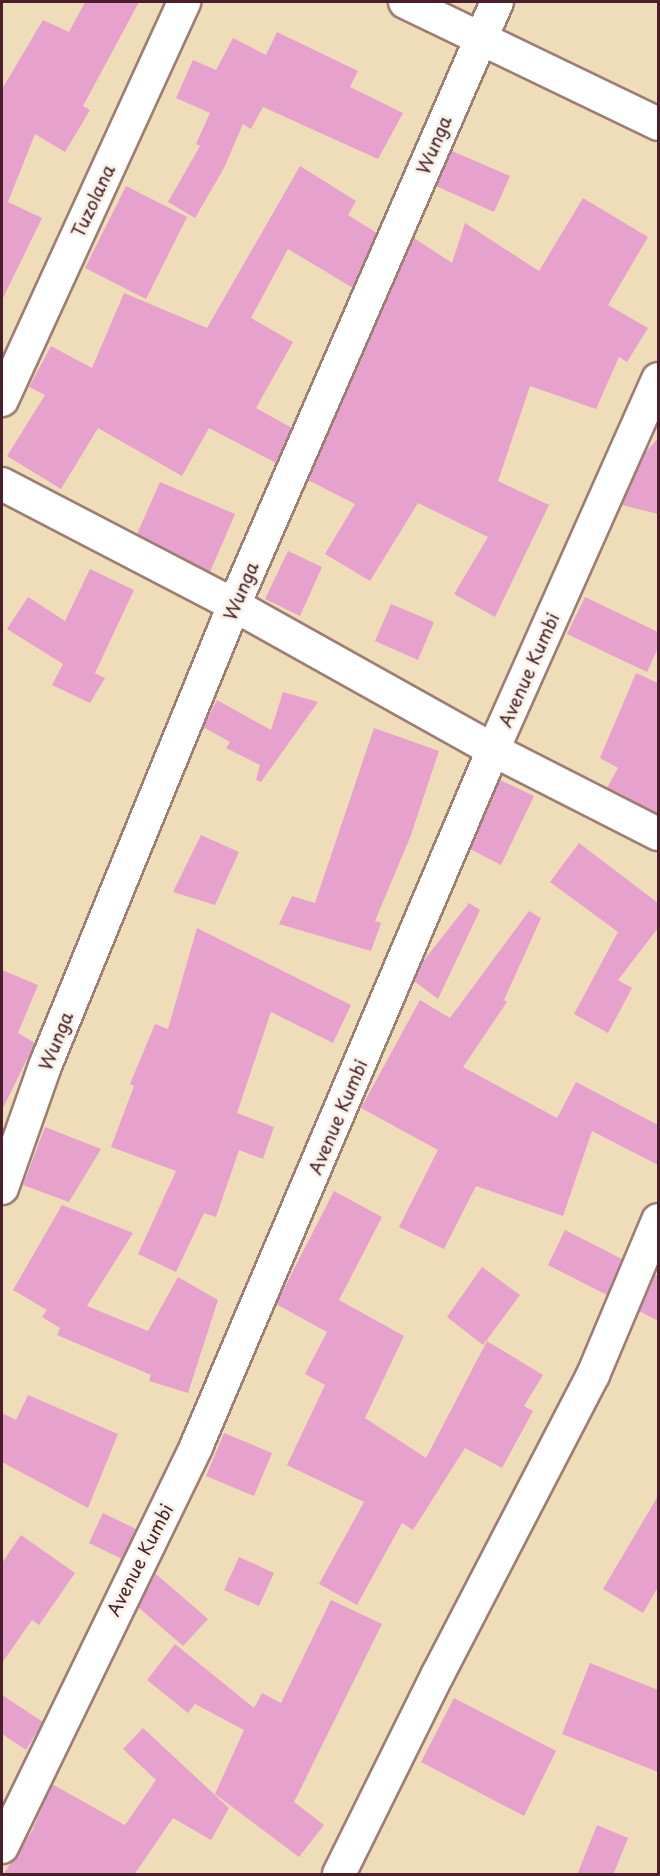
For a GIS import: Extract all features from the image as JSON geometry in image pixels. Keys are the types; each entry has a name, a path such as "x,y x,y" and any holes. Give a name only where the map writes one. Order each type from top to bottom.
{"street":[{"name":"Tuzolana","path":"2,400 184,2"},
{"path":"405,2 482,36 658,124"},
{"name":"Wunga","path":"2,1188 45,1066 234,605 497,2"},
{"name":"Avenue Kumbi","path":"2,1847 196,1447 493,750 658,379"},
{"path":"2,484 234,605 493,750 658,834"},
{"path":"339,1875 438,1674 593,1375 658,1220"}],"building":[{"path":"85,2 139,2 83,106 90,110 65,152 35,134 8,202 42,218 2,300 2,89 43,20 69,32"},
{"path":"277,32 358,71 350,87 403,113 378,159 263,107 251,129 243,124 224,168 195,218 168,202 200,146 196,144 210,113 176,98 193,60 216,70 233,38 266,55"},
{"path":"452,151 510,176 494,212 436,186"},
{"path":"300,166 356,201 348,215 377,233 353,288 288,249 251,318 293,342 256,408 292,428 276,463 209,428 182,476 98,428 61,489 7,456 45,395 29,387 51,346 92,368 124,293 207,328"},
{"path":"126,186 187,217 146,299 85,268"},
{"path":"583,198 648,237 608,305 648,328 627,362 619,357 596,409 530,386 498,481 549,505 495,617 454,594 488,537 418,503 370,581 325,554 355,504 308,480 414,238 452,263 465,223 539,271"},
{"path":"658,438 658,514 622,505 645,453"},
{"path":"160,482 235,514 210,572 137,534"},
{"path":"288,551 322,567 300,616 265,599"},
{"path":"90,569 134,590 95,673 105,678 90,703 52,685 63,664 7,629 28,597 65,621"},
{"path":"585,597 658,632 658,648 647,672 567,634"},
{"path":"391,604 434,622 418,660 375,641"},
{"path":"636,673 658,683 658,814 607,788 618,768 600,758"},
{"path":"283,692 318,702 261,782 256,780 260,765 226,748 230,742 203,727 217,700 271,730"},
{"path":"374,728 439,751 411,835 375,921 381,923 371,951 279,924 292,896 315,903"},
{"path":"500,780 534,796 501,865 470,849"},
{"path":"201,835 239,852 215,905 173,892"},
{"path":"579,843 658,903 658,928 618,980 632,988 608,1033 574,1014 618,932 550,882"},
{"path":"469,903 480,910 438,999 414,981 421,964"},
{"path":"529,911 541,918 504,1000 507,1002 463,1067 557,1118 576,1082 658,1125 658,1165 592,1131 563,1216 476,1186 444,1249 399,1227 438,1150 361,1108 420,1000 450,1018"},
{"path":"197,928 351,1005 333,1043 271,1012 237,1113 274,1127 263,1159 239,1150 216,1217 204,1213 176,1272 138,1254 176,1171 111,1147 134,1086 130,1084 155,1024 168,1029"},
{"path":"2,970 38,985 18,1033 35,1043 2,1110"},
{"path":"45,1127 101,1149 69,1202 23,1185"},
{"path":"334,1191 382,1217 339,1300 404,1336 365,1418 426,1458 487,1341 543,1375 524,1406 533,1411 502,1468 465,1448 413,1530 402,1523 357,1605 319,1584 364,1502 287,1465 325,1385 305,1374 327,1332 276,1304"},
{"path":"62,1205 133,1233 87,1306 148,1331 178,1277 218,1300 188,1393 149,1381 151,1375 57,1335 60,1328 42,1317 47,1310 13,1290"},
{"path":"565,1230 622,1259 607,1295 548,1265"},
{"path":"482,1267 520,1295 483,1345 447,1317"},
{"path":"655,1275 658,1276 658,1321 639,1311"},
{"path":"28,1395 118,1434 88,1508 2,1462 2,1413 16,1420"},
{"path":"224,1433 272,1453 254,1496 206,1476"},
{"path":"658,1496 658,1587 643,1613 603,1589"},
{"path":"103,1513 136,1529 122,1559 89,1543"},
{"path":"21,1535 75,1573 39,1625 32,1620 2,1663 2,1563"},
{"path":"239,1557 274,1573 259,1606 224,1590"},
{"path":"156,1574 208,1619 183,1646 138,1607"},
{"path":"331,1600 382,1624 294,1802 324,1825 299,1857 215,1794 244,1730 195,1704 188,1713 147,1680 175,1644 254,1708 262,1693 281,1703"},
{"path":"590,1663 658,1690 658,1772 562,1734"},
{"path":"2,1695 43,1722 26,1750 2,1734"},
{"path":"454,1698 556,1751 524,1816 421,1762"},
{"path":"143,1728 229,1808 211,1840 173,1818 134,1875 3,1875 32,1831 52,1784 125,1825 156,1780 123,1749"},
{"path":"597,1825 628,1838 613,1875 577,1875"}]}
